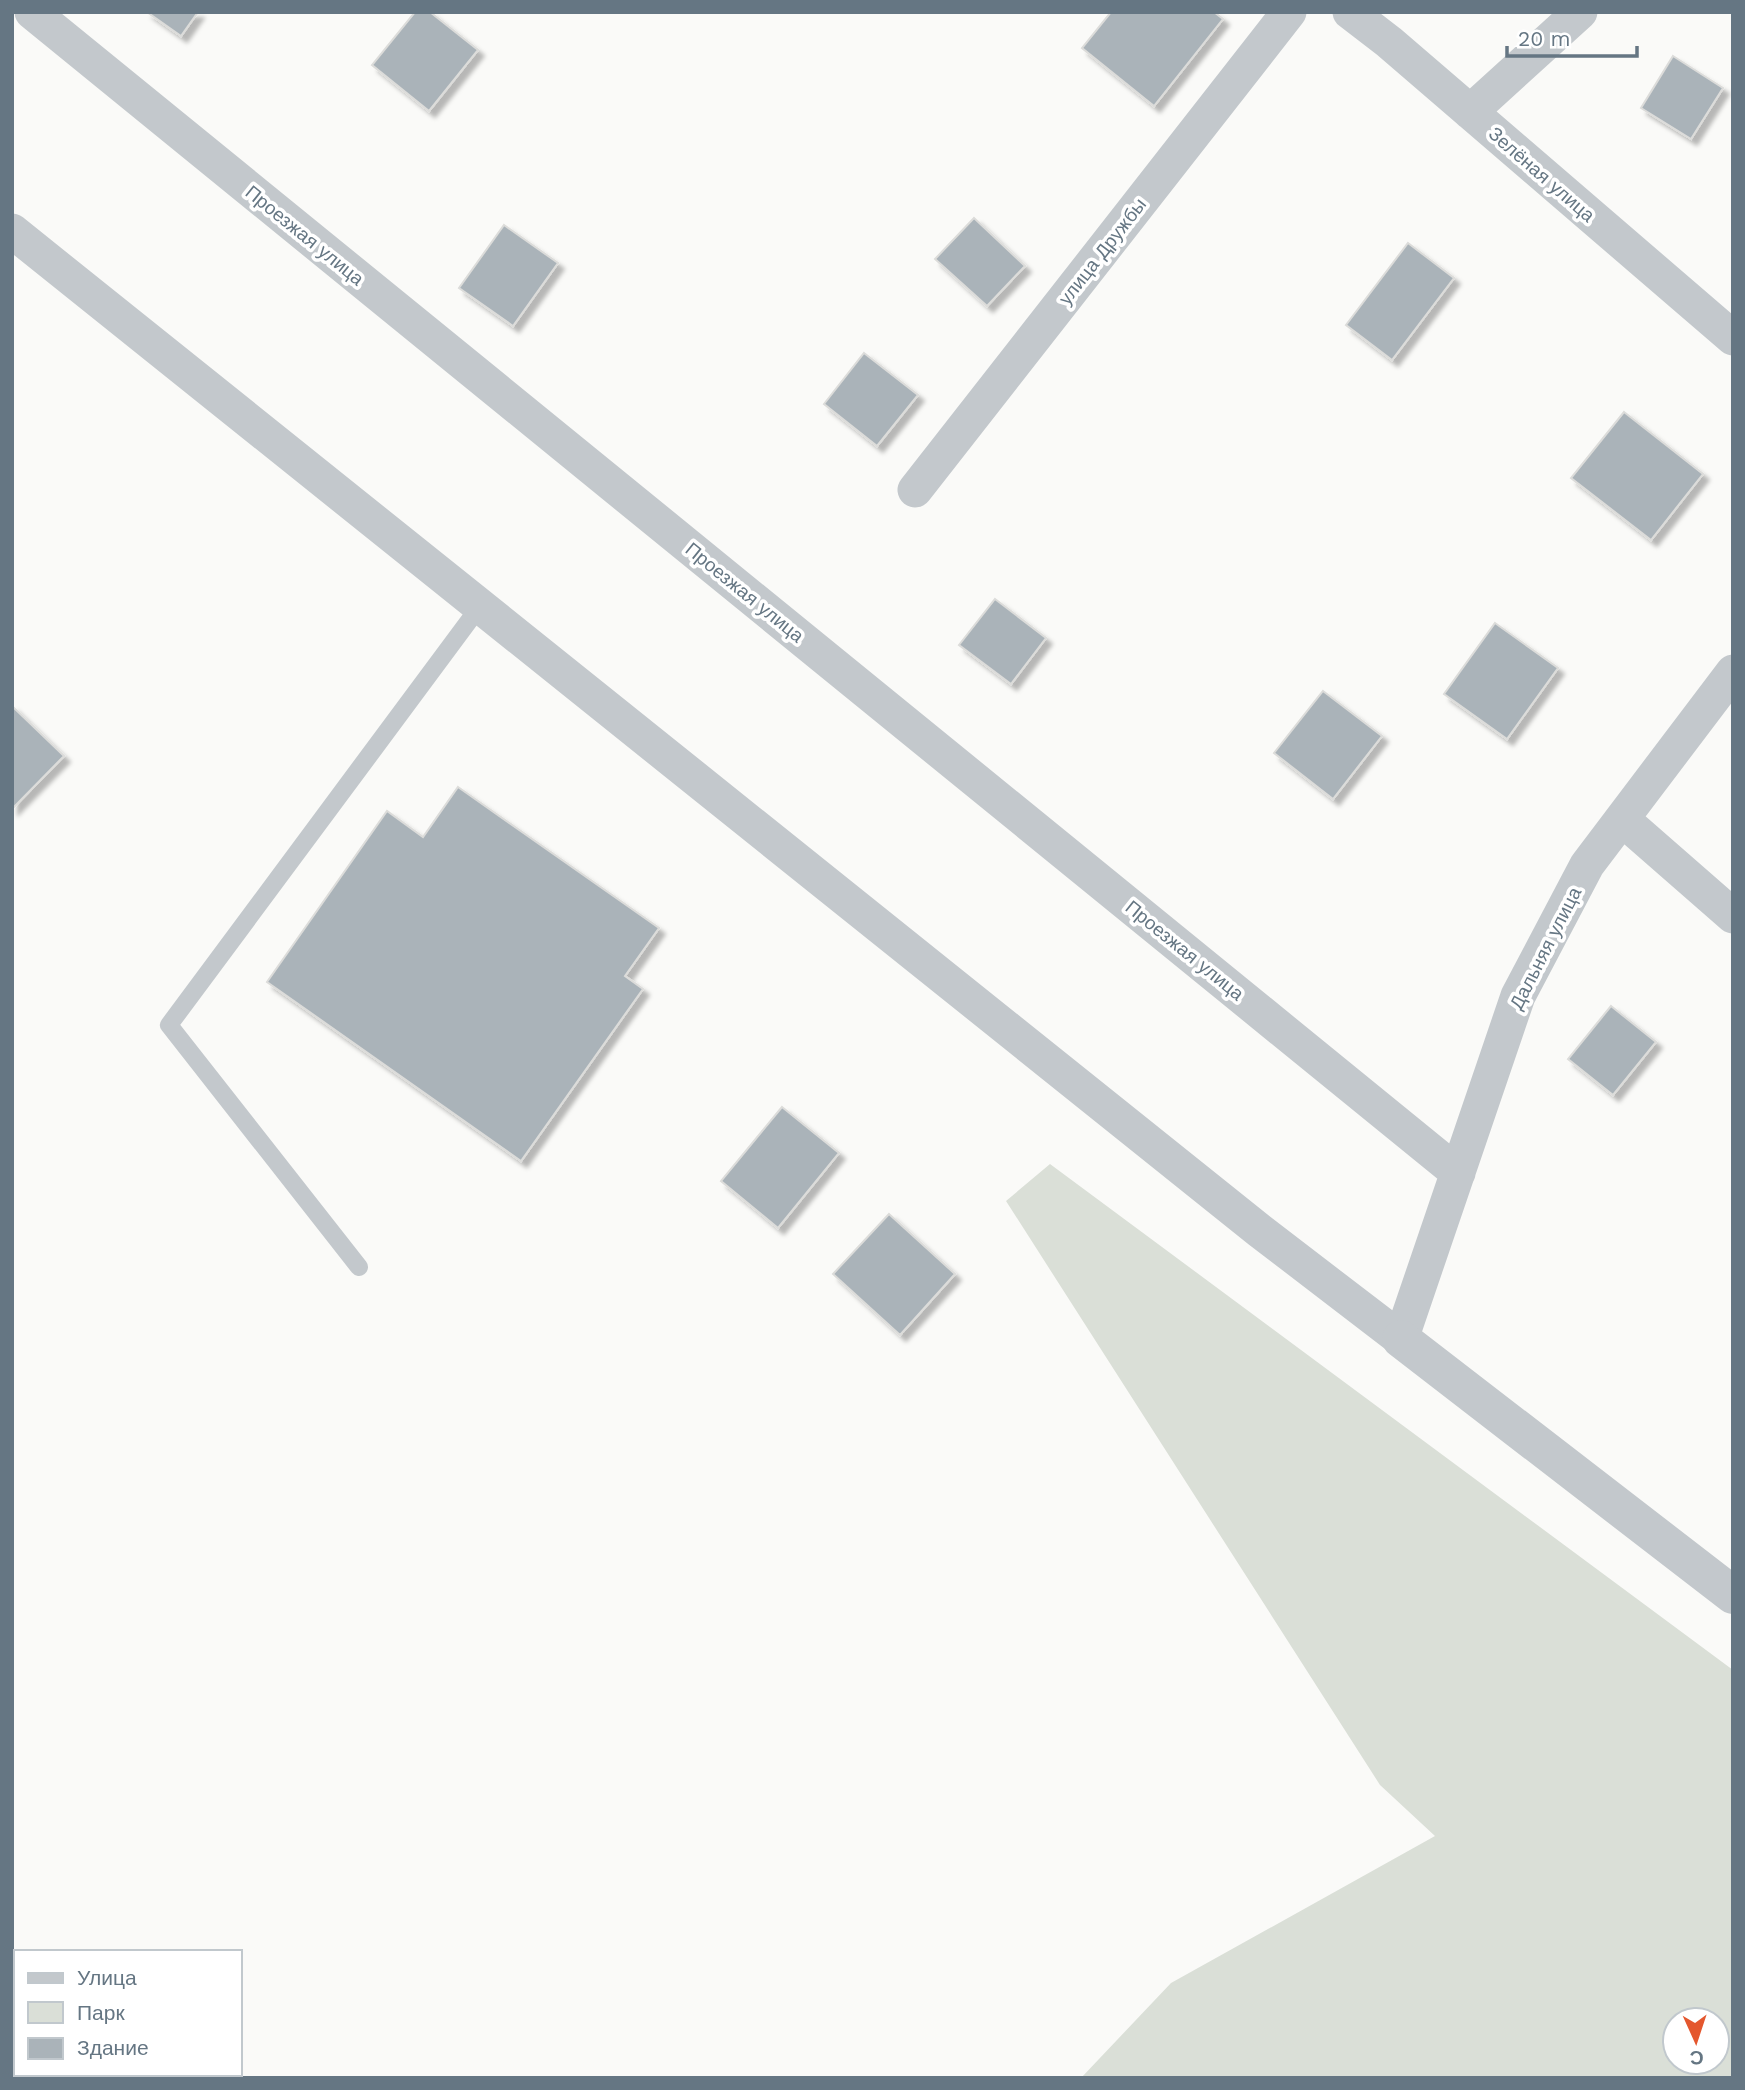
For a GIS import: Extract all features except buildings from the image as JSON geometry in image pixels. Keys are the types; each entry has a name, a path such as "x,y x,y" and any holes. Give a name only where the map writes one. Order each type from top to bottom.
{"street":[{"name":"Проезжая улица","path":"32,12 1458,1172"},
{"name":"улица Дружбы","path":"915,490 1289,12"},
{"name":"Зелёная улица","path":"1350,12 1471,112 1733,338"},
{"path":"1471,112 1580,12"},
{"path":"12,231 1250,1222 1733,1595"},
{"name":"Дальняя улица","path":"1401,1339 1518,996 1587,865 1733,672"},
{"path":"1622,819 1733,916"}],"lane":[{"path":"359,1267 169,1024 480,606"}],"green space":[{"path":"1050,1164 1733,1670 1733,2078 1081,2078 1171,1983 1435,1836 1380,1785 1006,1201"}]}
